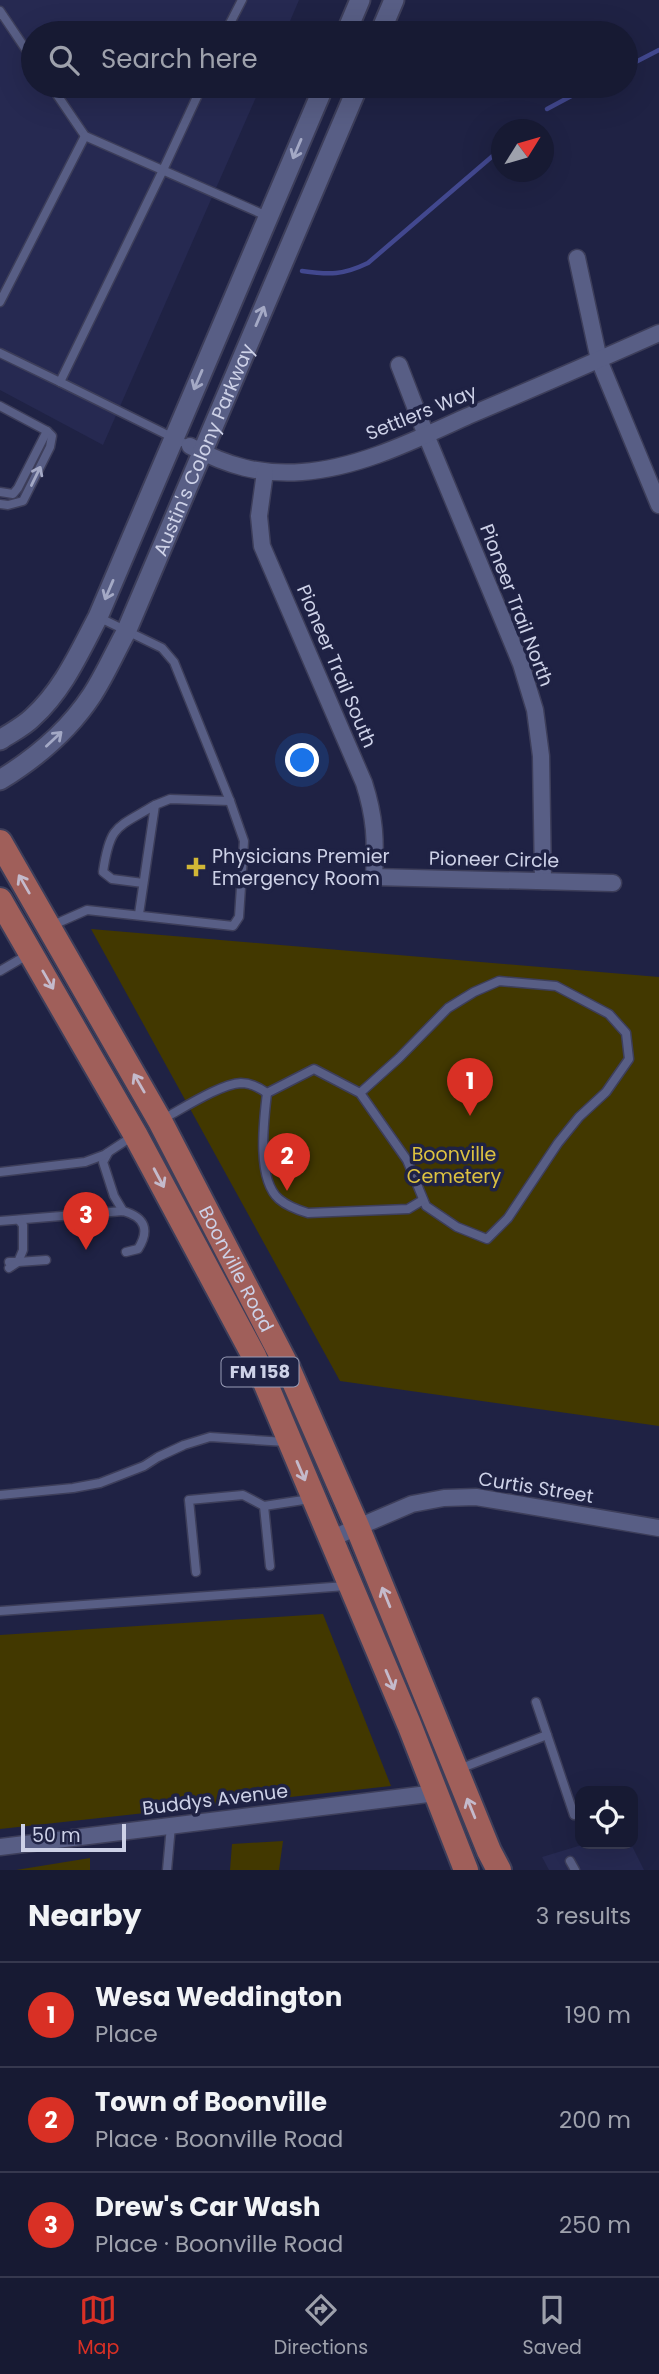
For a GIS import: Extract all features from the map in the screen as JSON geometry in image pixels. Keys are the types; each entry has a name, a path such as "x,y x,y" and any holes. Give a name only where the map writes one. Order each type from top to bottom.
{"main road":[{"name":"Boonville Road","path":"0,842 160,1121 288,1368 357,1526 499,1870"},
{"name":"Boonville Road","path":"0,900 135,1134 254,1356 466,1870"},
{"path":"135,1134 160,1121"}],"street":[{"path":"351,21 360,0"},
{"path":"385,21 394,0"},
{"name":"Austin's Colony Parkway","path":"0,780 40,752 77,714 93,694 126,632 268,216 319,98"},
{"name":"Austin's Colony Parkway","path":"0,740 31,719 56,692 74,665 188,445 352,98"},
{"path":"577,258 599,359 659,505"},
{"name":"Settlers Way","path":"188,445 235,467 265,472 303,472 331,468 426,435 659,333"},
{"name":"Pioneer Trail North","path":"399,365 522,664 535,710 541,756 543,881"},
{"name":"Pioneer Trail South","path":"265,472 259,516 262,546 364,783 372,809 376,837 374,877"},
{"name":"Pioneer Circle","path":"374,877 613,883"},
{"name":"Curtis Street","path":"330,1539 412,1504 444,1498 477,1497 659,1528"},
{"name":"Buddys Avenue","path":"0,1847 436,1793"}],"lane":[{"path":"231,21 242,0"},
{"path":"0,11 21,42"},
{"path":"59,98 85,135 268,216"},
{"path":"60,382 196,98"},
{"path":"0,302 85,135"},
{"path":"0,353 188,445"},
{"path":"0,406 52,436 50,447 23,501 0,504"},
{"path":"0,492 13,494 18,488 47,431"},
{"path":"49,927 87,910 233,926 239,917 244,841 174,662 162,648 97,617"},
{"path":"143,883 112,879 103,872 107,846 115,829 170,799 230,801"},
{"path":"138,914 155,805"},
{"path":"0,971 32,953"},
{"path":"267,1093 314,1069 360,1093 407,1160 426,1206 457,1227 486,1239 508,1218 558,1143 579,1117 606,1092 629,1059 626,1032 609,1014 556,986 499,981 448,1008 360,1093"},
{"path":"160,1121 210,1094 241,1083 256,1086 267,1093"},
{"path":"267,1093 262,1133 268,1181 276,1197 293,1208 308,1213 408,1209 424,1200"},
{"path":"0,1172 85,1162 108,1152 135,1134"},
{"path":"108,1152 103,1162 114,1196 123,1211"},
{"path":"0,1221 123,1211 134,1214 145,1227 145,1238 138,1249 126,1252"},
{"path":"19,1220 23,1225 24,1236 19,1262"},
{"path":"9,1265 46,1260"},
{"path":"0,1495 100,1483 210,1437 289,1442"},
{"path":"196,1572 190,1500 243,1495 264,1506 313,1499"},
{"path":"264,1506 270,1566"},
{"path":"0,1611 350,1586"},
{"path":"536,1702 574,1815"},
{"path":"456,1770 547,1735"},
{"path":"167,1870 171,1826"},
{"path":"570,1861 575,1870"}],"shaded area":[{"path":"0,0 299,0 290,21 21,21 21,98 256,98 103,445 0,390"},
{"path":"575,1847 634,1849 644,1870 549,1870 542,1857"}],"green space":[{"name":"Boonville Cemetery","path":"91,929 659,977 659,1426 340,1381"},
{"path":"323,1614 391,1786 0,1829 0,1635"},
{"path":"283,1841 279,1870 230,1870 232,1844"},
{"path":"90,1858 90,1870 16,1870"}],"waterway":[{"path":"638,61 659,50"},
{"path":"547,109 568,98"},
{"path":"302,271 336,273 368,263 491,157"}],"place":[{"name":"Physicians Premier Emergency Room","path":"196,867"},
{"name":"Wesa Weddington","path":"470,1116"},
{"name":"Town of Boonville","path":"287,1191"},
{"name":"Drew's Car Wash","path":"86,1250"}]}
